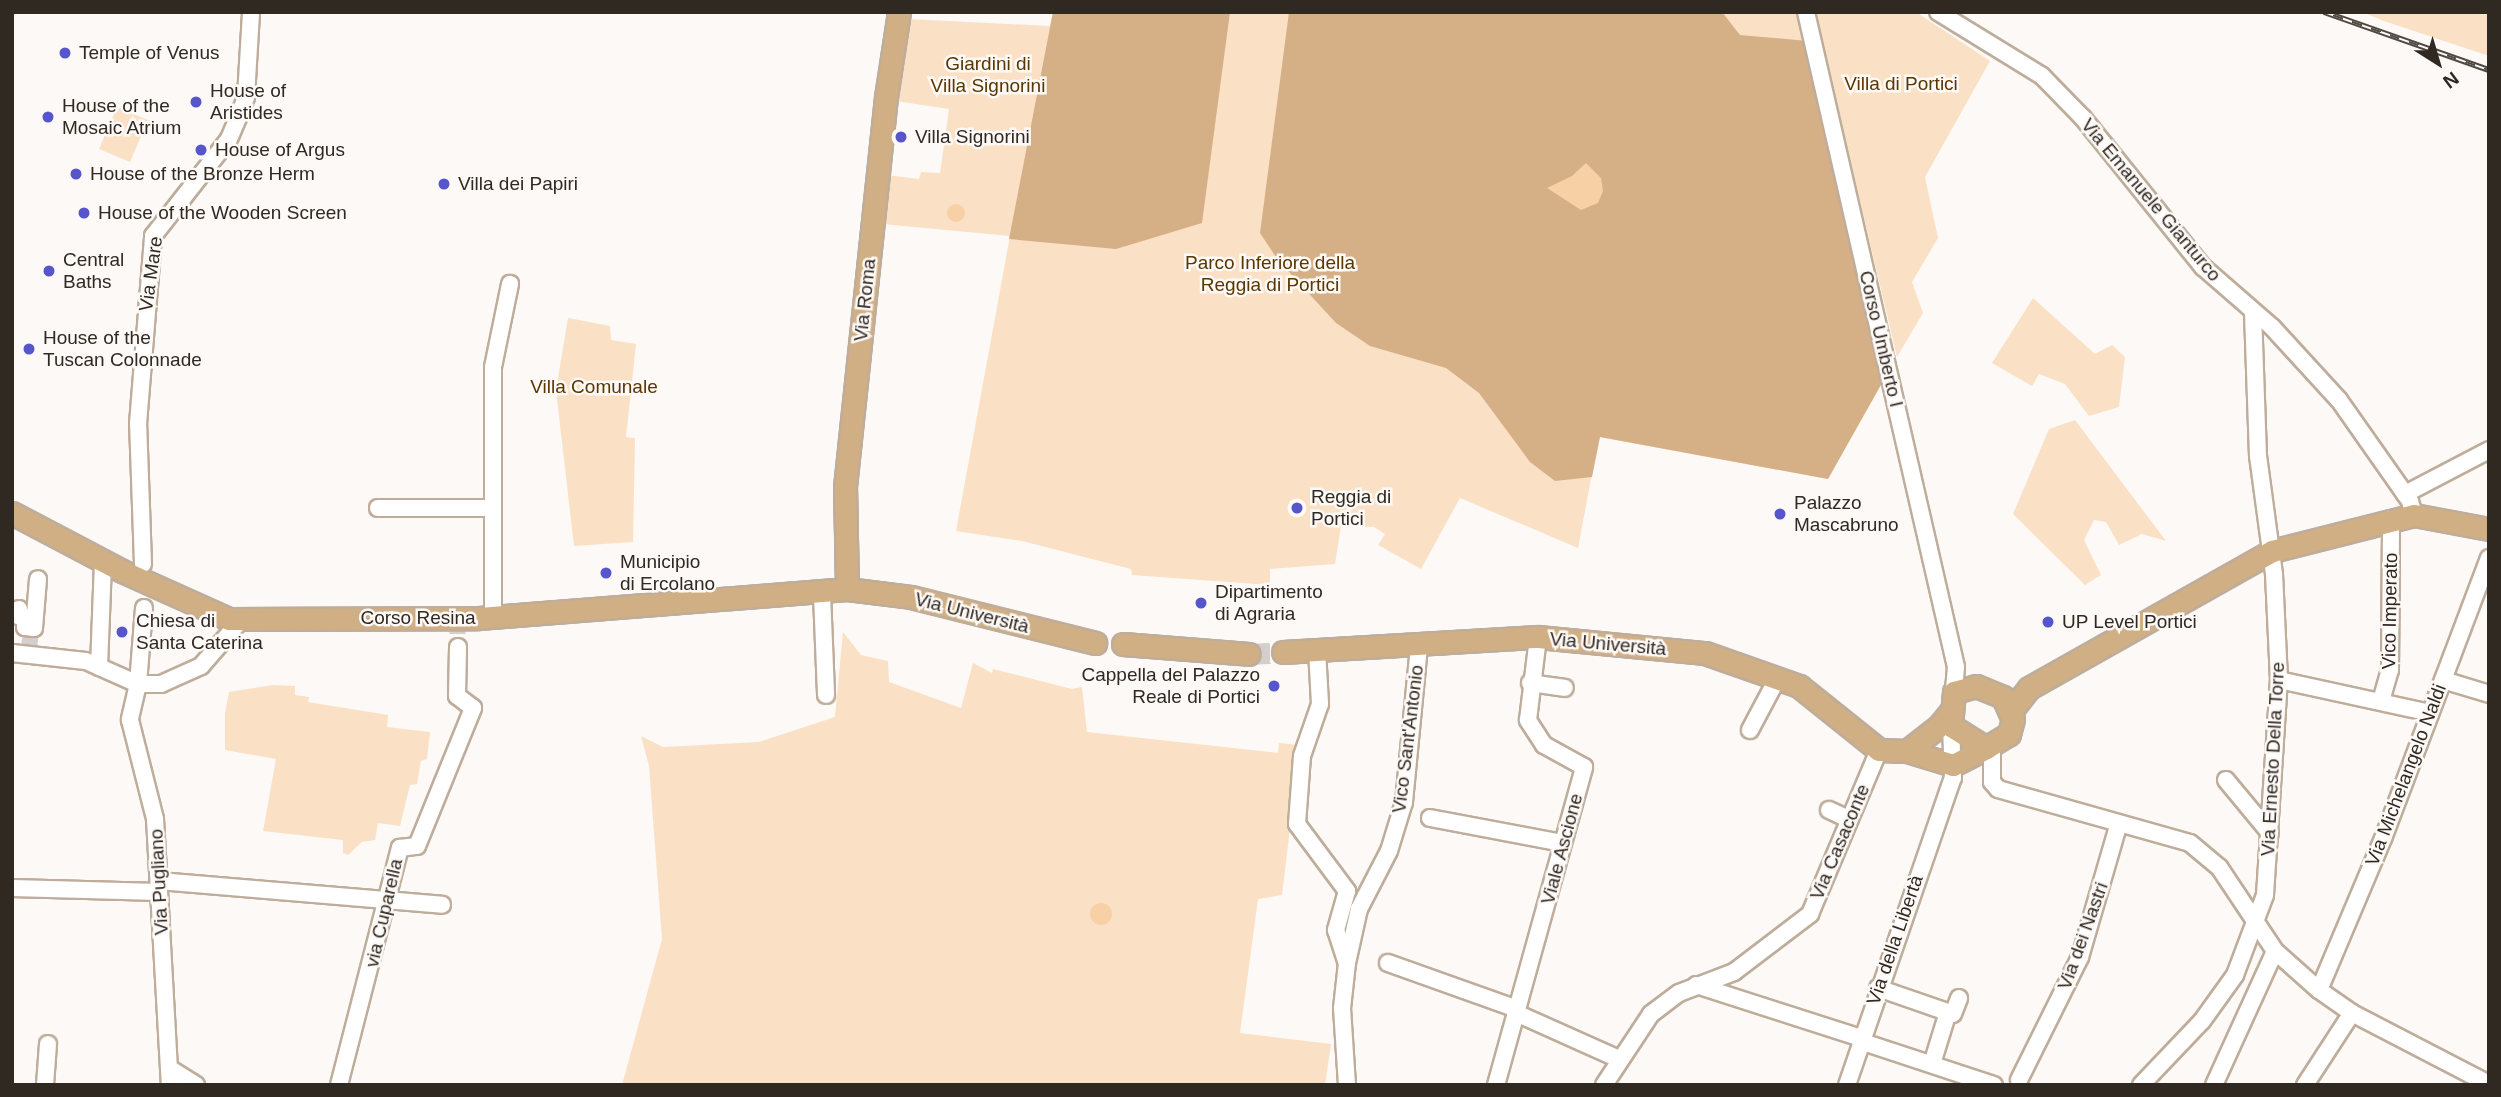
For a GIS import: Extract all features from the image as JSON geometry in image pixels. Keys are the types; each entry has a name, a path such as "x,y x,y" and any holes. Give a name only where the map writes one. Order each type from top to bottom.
{"main road":[{"name":"Via Roma","path":"847,589 845,487 886,97 899,12"},
{"name":"Corso Resina","path":"12,513 103,561 229,619 493,617 821,594 847,589"},
{"path":"1907,751 1940,726 1957,704 2029,688 2272,551 2414,515 2489,529"},
{"name":"Via Università","path":"847,589 911,597 1096,643"},
{"name":"Via Università","path":"1283,652 1538,637 1705,653 1799,686 1879,750"},
{"path":"1123,644 1249,654"},
{"path":"1879,750 1907,751 1953,765 1989,748 2009,734 2011,711 2029,688"},
{"path":"1997,693 2011,711"},
{"path":"1957,704 1989,748"}],"street":[{"name":"Via Mare","path":"142,564 138,424 153,236 229,139 239,118 246,97 251,12"},
{"name":"Corso Umberto I","path":"1806,12 1956,667 1957,704 1953,765"},
{"name":"Via Emanuele Gianturco","path":"1938,12 2042,76 2083,118 2203,267 2253,312 2339,400 2405,494 2414,515"},
{"path":"493,617 492,367 510,284"},
{"name":"Via Ernesto Della Torre","path":"2141,1085 2202,1021 2235,975 2265,895 2279,680 2272,551 2258,456 2253,312"},
{"path":"2405,494 2489,450"},
{"path":"378,508 492,508"},
{"name":"Vico Imperato","path":"2381,701 2390,670 2391,519"},
{"name":"Via Michelangelo Naldi","path":"2319,990 2489,558"},
{"path":"99,667 103,561"},
{"path":"26,643 38,579"},
{"path":"821,594 827,695"},
{"name":"Via Pugliano","path":"144,608 138,684 130,720 155,819 170,1085"},
{"path":"19,609 18,616 25,617 26,643"},
{"path":"26,643 86,661 138,684 162,684 188,675 237,630 240,620"},
{"name":"Viale Ascione","path":"1496,1085 1584,767 1544,745 1528,720 1530,683 1538,637"},
{"name":"Vico Sant'Antonio","path":"1347,1085 1342,1008 1347,963 1359,909 1389,851 1404,802 1419,645"},
{"name":"via Cuparella","path":"339,1085 400,848 417,846 473,708 457,696 458,647"},
{"path":"1317,650 1320,704 1302,756 1297,824 1347,891 1336,930 1347,963"},
{"path":"1750,730 1777,679"},
{"path":"2279,680 2430,713"},
{"path":"2443,680 2489,694"},
{"path":"1530,683 1565,688"},
{"path":"1989,748 1992,782 1998,789 2118,825 2190,843 2219,867 2275,951 2319,990 2352,1013 2489,1084"},
{"name":"Via Casaconte","path":"1604,1085 1651,1014 1696,985 1734,972 1810,914 1879,750"},
{"name":"Via della Libertà","path":"1847,1085 1860,1039 1946,796 1953,765"},
{"path":"2226,780 2270,833"},
{"path":"1829,810 1849,819"},
{"path":"1430,818 1562,844"},
{"name":"Via dei Nastri","path":"2020,1080 2080,957 2118,825"},
{"path":"12,888 159,887 442,905"},
{"path":"2214,1085 2275,951"},
{"path":"1388,963 1517,1011 1619,1059"},
{"path":"1696,985 1994,1085"},
{"path":"1878,988 1954,1014 1959,998"},
{"path":"1932,1064 1948,1012"},
{"path":"2305,1085 2352,1013"},
{"path":"45,1085 48,1044"},
{"path":"169,1068 196,1085"}],"green space":[{"name":"Parco Inferiore della Reggia di Portici","path":"1053,12 1801,12 1882,383 1828,479 1599,437 1578,548 1460,498 1421,569 1378,545 1385,534 1374,527 1341,526 1335,564 1270,569 1270,585 1132,575 1131,569 1022,541 956,531 1010,236 882,224 886,175 919,179 921,172 940,173 949,109 896,101 909,19 1050,26"},
{"name":"Villa di Portici","path":"1815,12 1916,12 1990,61 1925,177 1938,238 1912,282 1923,313 1897,357"},
{"path":"2362,12 2489,12 2489,56 2384,21"},
{"path":"117,107 148,120 130,162 99,149"},
{"path":"2033,298 2095,354 2112,345 2125,357 2119,407 2089,416 2065,384 2039,374 2032,386 1992,363"},
{"name":"Villa Comunale","path":"568,318 610,326 611,340 636,344 626,437 635,438 633,542 574,546 556,390"},
{"path":"2075,420 2166,541 2142,534 2119,545 2106,522 2094,520 2084,540 2101,575 2085,585 2013,514 2049,429"},
{"path":"843,632 861,655 888,661 889,682 961,708 973,663 992,673 993,669 1072,689 1082,687 1087,732 1278,753 1279,743 1300,745 1282,895 1258,899 1240,1033 1331,1044 1325,1085 622,1085 662,939 649,766 641,736 663,747 759,742 835,717"},
{"path":"273,685 295,686 295,695 309,697 308,702 388,715 387,727 430,732 427,759 421,761 417,784 410,785 400,826 378,823 375,840 362,842 348,855 343,853 343,840 263,831 276,759 225,750 225,713 229,692"}],"shaded area":[{"path":"1053,12 1230,12 1202,223 1116,249 1009,239"},
{"path":"1289,12 1722,12 1740,35 1808,41 1882,383 1828,479 1600,437 1592,477 1555,481 1530,462 1479,393 1446,368 1370,346 1336,323 1278,260 1260,233"},
{"path":"1586,163 1601,178 1603,191 1598,203 1581,210 1547,188 1572,176"},
{"path":"956,204 962,207 965,213 962,219 956,222 950,219 947,213 950,207"},
{"path":"1101,903 1109,906 1112,914 1109,922 1101,925 1093,922 1090,914 1093,906"}],"tunnel":[{"path":"457,618 458,647"},
{"path":"29,648 31,632"},
{"path":"1249,654 1283,652"}],"railway":[{"path":"2324,12 2489,70"}],"place":[{"name":"Temple of Venus","path":"65,53"},
{"name":"House of Aristides","path":"196,102"},
{"name":"House of the Mosaic Atrium","path":"48,117"},
{"name":"Villa Signorini","path":"901,137"},
{"name":"House of Argus","path":"201,150"},
{"name":"House of the Bronze Herm","path":"76,174"},
{"name":"Villa dei Papiri","path":"444,184"},
{"name":"House of the Wooden Screen","path":"84,213"},
{"name":"Central Baths","path":"49,271"},
{"name":"House of the Tuscan Colonnade","path":"29,349"},
{"name":"Reggia di Portici","path":"1297,508"},
{"name":"Palazzo Mascabruno","path":"1780,514"},
{"name":"Municipio di Ercolano","path":"606,573"},
{"name":"Dipartimento di Agraria","path":"1201,603"},
{"name":"UP Level Portici","path":"2048,622"},
{"name":"Chiesa di Santa Caterina","path":"122,632"},
{"name":"Cappella del Palazzo Reale di Portici","path":"1274,686"}],"park label":[{"name":"Giardini di Villa Signorini","path":"988,75"}]}
